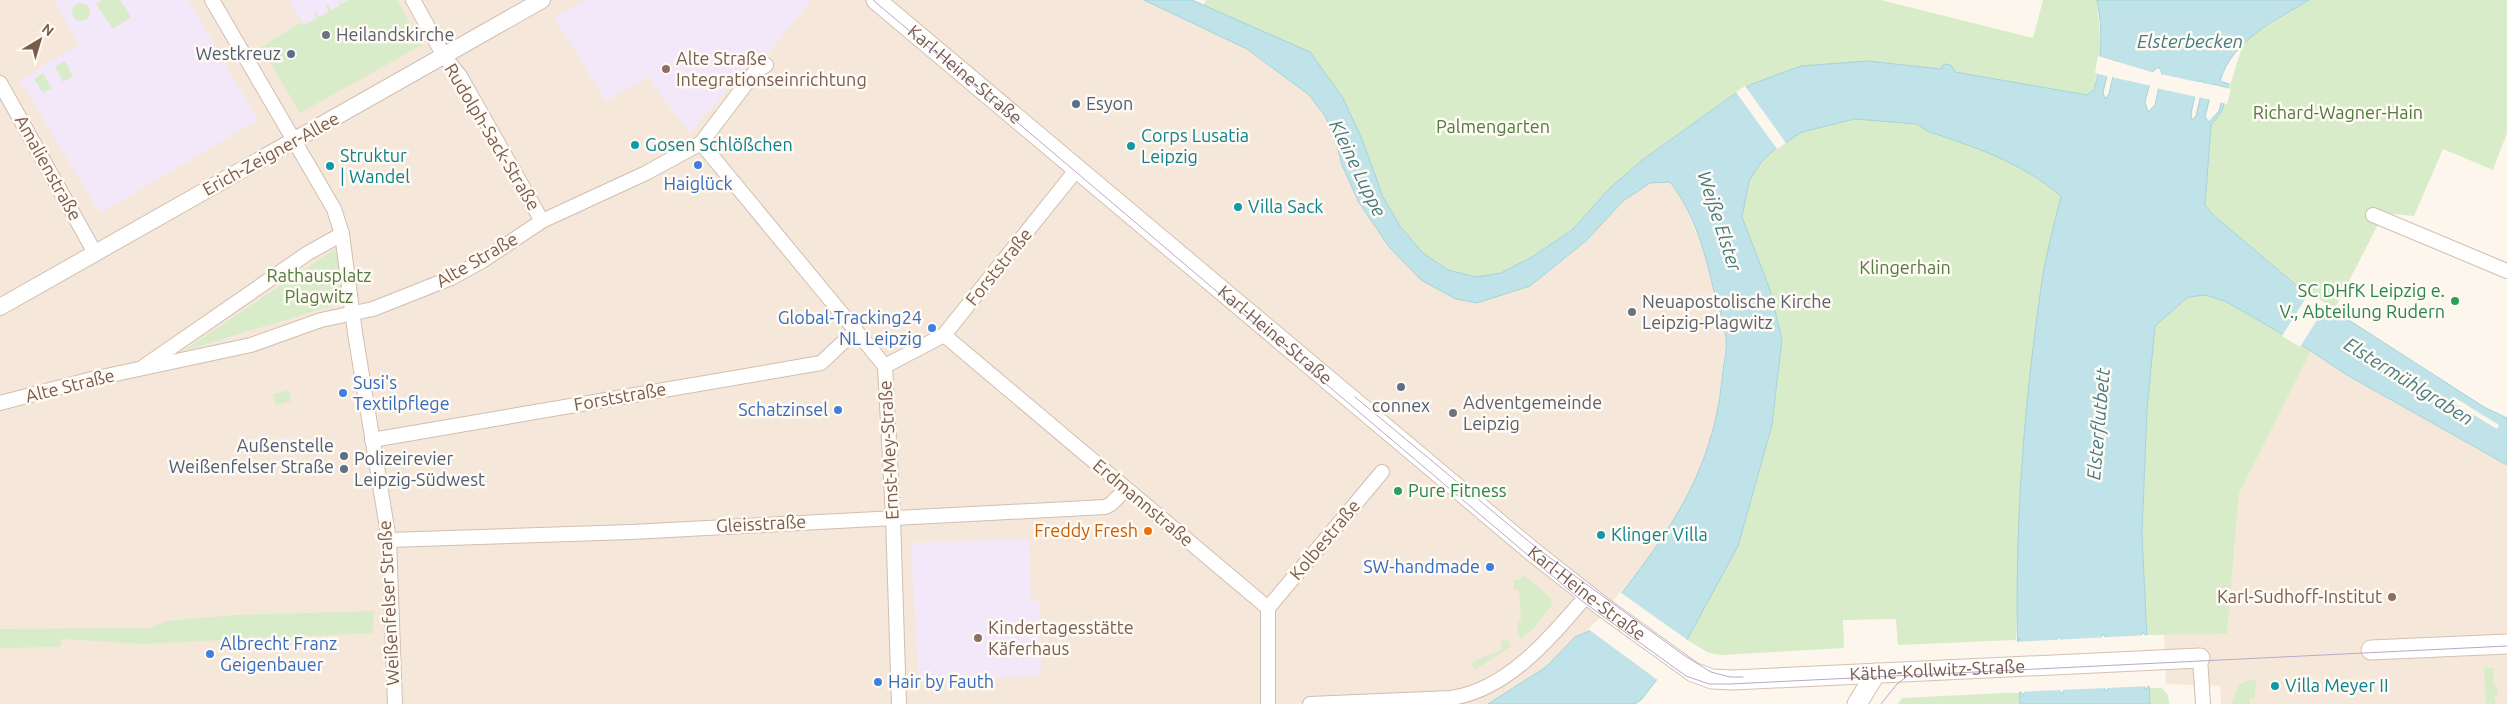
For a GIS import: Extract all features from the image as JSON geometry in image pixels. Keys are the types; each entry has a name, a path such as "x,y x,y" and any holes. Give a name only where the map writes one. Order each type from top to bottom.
{"main road":[{"name":"Karl-Heine-Straße","path":"876,0 1527,547 1587,595 1680,663"},
{"path":"2371,650 2507,644"},
{"name":"Käthe-Kollwitz-Straße","path":"1680,663 1701,676 1722,680 2200,658"},
{"path":"1857,704 1876,673"}],"street":[{"name":"Weißenfelser Straße","path":"212,0 334,209 342,234 372,440 389,540 395,704"},
{"name":"Rudolph-Sack-Straße","path":"413,0 444,56 460,76 542,221"},
{"name":"Erich-Zeigner-Allee","path":"0,307 542,0"},
{"name":"Alte Straße","path":"0,403 140,369 251,345 320,320 373,308 451,278 482,261 542,221 646,173 701,142 755,72 766,65"},
{"name":"Amalienstraße","path":"0,83 95,253"},
{"name":"Ernst-Mey-Straße","path":"701,142 885,366 893,517 898,704"},
{"name":"Forststraße","path":"885,366 944,335 1077,169"},
{"path":"2374,215 2507,271"},
{"name":"Alte Straße","path":"140,369 308,253 342,234"},
{"name":"Forststraße","path":"372,440 821,363 856,330"},
{"name":"Erdmannstraße","path":"944,335 1268,608"},
{"name":"Kolbestraße","path":"1268,608 1382,472"},
{"name":"Gleisstraße","path":"389,540 631,532 1105,506 1111,504 1126,489"},
{"path":"1310,704 1451,698 1472,693 1529,659 1587,595"},
{"path":"1268,608 1268,704"},
{"path":"2200,658 2203,704"}],"shaded area":[{"path":"0,0 1144,0 1247,49 1309,95 1325,116 1335,138 1342,165 1358,201 1389,247 1421,280 1587,240 1623,201 1650,183 1670,182 1682,198 1706,257 1726,338 1719,405 1710,443 1693,488 1664,538 1592,630 1575,637 1546,667 1488,704 0,704"},
{"path":"54,0 188,0 258,120 100,213 20,80 79,44"},
{"path":"289,0 348,0 304,25"},
{"name":"Alte Straße Integrationseinrichtung","path":"586,0 811,0 761,62 755,57 690,133 660,94 649,76 606,101 554,17"},
{"path":"2311,351 2347,375 2507,465 2507,704 2221,704 2220,686 2166,684 2164,635 2227,633 2239,494"},
{"name":"Kindertagesstätte Käferhaus","path":"1029,539 1031,601 1039,601 1041,675 919,682 911,543"}],"green space":[{"path":"102,0 120,0 131,17 113,29 96,4"},
{"path":"337,0 342,4 349,0 397,0 422,45 300,113 261,47 302,22 304,25 317,18 314,13 316,11 319,17 329,12 326,6 328,5 331,10 340,6"},
{"name":"Palmengarten","path":"1206,0 1881,0 2033,38 2043,0 2097,0 2101,49 2094,90 2087,95 1955,72 1951,65 1944,64 1941,69 1868,61 1752,84 1733,95 1641,161 1610,188 1572,230 1532,257 1501,273 1476,277 1448,270 1423,253 1400,226 1383,197 1362,139 1343,98 1203,5"},
{"name":"Richard-Wagner-Hain","path":"2309,0 2507,0 2507,133 2493,170 2443,149 2414,216 2384,213 2334,310 2302,290 2212,214 2205,205 2211,125 2222,111 2243,44 2256,33"},
{"path":"81,3 87,6 90,12 87,18 81,21 75,18 72,12 75,6"},
{"path":"65,61 73,76 63,82 55,67"},
{"path":"43,73 52,88 43,93 34,79"},
{"name":"Klingerhain","path":"1855,119 1917,124 1927,131 1997,157 2029,173 2061,196 2041,287 2024,443 2016,640 1898,645 1896,619 1843,620 1844,648 1721,655 1709,653 1687,640 1738,546 1772,425 1782,339 1770,290 1742,217 1749,181 1762,161 1774,150 1802,132"},
{"name":"Rathausplatz Plagwitz","path":"338,247 344,302 183,351"},
{"path":"2206,295 2227,302 2311,351 2239,494 2227,634 2147,635 2142,533 2147,410 2155,326 2188,297"},
{"path":"289,390 291,401 276,405 273,394"},
{"path":"1524,575 1549,596 1553,604 1534,628 1521,639 1518,635 1517,621 1521,621 1519,590 1514,590 1514,580 1520,580"},
{"path":"374,611 373,633 143,644 61,639 61,647 0,648 0,629 148,628 168,621 235,615"},
{"path":"1508,640 1511,646 1475,670 1472,664 1474,662 1494,652 1497,653 1501,650 1501,641"},
{"path":"2484,668 2493,668 2494,686 2497,687 2498,694 2494,696 2496,704 2486,704"},
{"path":"2256,680 2255,698 2250,698 2250,704 2232,704 2238,685"},
{"path":"2149,688 2162,688 2168,695 2169,704 2150,704"},
{"path":"2019,693 2020,704 1898,704 1902,698"}],"water":[{"path":"1144,0 1192,0 1310,52 1343,98 1362,139 1383,197 1400,226 1423,253 1448,270 1476,277 1501,273 1532,257 1572,230 1610,188 1641,161 1733,95 1752,84 1801,66 1868,61 1941,69 1944,64 1951,65 1955,72 2087,95 2094,90 2100,57 2100,22 2097,0 2309,0 2256,33 2234,54 2226,67 2220,81 2229,84 2222,111 2211,125 2205,205 2212,214 2302,290 2484,407 2507,418 2507,465 2347,375 2311,351 2227,302 2206,295 2188,297 2155,326 2147,410 2142,533 2150,704 2020,704 2017,600 2023,443 2043,276 2061,196 2029,173 1997,157 1927,131 1917,124 1855,119 1802,132 1774,150 1762,161 1749,181 1742,217 1770,290 1782,339 1772,425 1738,546 1687,640 1642,699 1635,704 1488,704 1546,667 1575,637 1592,630 1623,592 1663,537 1695,480 1707,449 1716,416 1726,343 1722,317 1696,230 1685,205 1670,182 1650,183 1623,201 1587,240 1530,286 1477,303 1456,299 1421,280 1389,247 1358,201 1342,165 1335,138 1325,116 1309,95 1247,49","holes":["2111,60 2117,61 2109,94 2105,99 2103,92","2159,67 2162,73 2155,105 2148,112 2145,102 2153,71","2198,81 2204,82 2196,116 2192,120 2191,114","2213,84 2225,87 2219,111 2209,122 2205,117","2143,632 2145,635 2148,686 2146,690 2144,686 2141,636","2103,634 2105,637 2107,691 2104,688 2101,637","2058,636 2061,639 2064,690 2062,694 2059,690 2057,640","2019,638 2022,642 2025,692 2023,695 2021,692"]}],"pier":[{"path":"2098,56 2155,73 2152,86 2111,77 2113,63 2110,77 2095,73"},
{"path":"2160,74 2231,89 2227,104 2219,102 2222,89 2215,87 2212,100 2198,97 2200,84 2197,97 2156,88"},
{"path":"1745,86 1786,143 1777,149 1736,92"},
{"path":"2309,293 2327,304 2300,347 2282,336"},
{"path":"2457,399 2499,425 2497,429 2455,404"},
{"path":"1620,592 1689,641 1659,681 1588,629 1599,619"},
{"path":"2149,635 2152,686 2017,692 2014,642"}],"tram line":[{"path":"873,0 1582,601 1686,676 1709,684 1730,684 2507,646"},
{"path":"1355,397 1538,549 1685,656 1711,672 1730,677 1743,677"},
{"path":"1881,704 1897,684 1909,675"}],"place":[{"name":"Heilandskirche","path":"326,35"},
{"name":"Westkreuz","path":"291,54"},
{"name":"Alte Straße Integrationseinrichtung","path":"666,69"},
{"name":"Esyon","path":"1076,104"},
{"name":"Gosen Schlößchen","path":"635,145"},
{"name":"Corps Lusatia Leipzig","path":"1131,146"},
{"name":"Haiglück","path":"698,165"},
{"name":"Struktur | Wandel","path":"330,166"},
{"name":"Villa Sack","path":"1238,207"},
{"name":"SC DHfK Leipzig e. V., Abteilung Rudern","path":"2455,301"},
{"name":"Neuapostolische Kirche Leipzig-Plagwitz","path":"1632,312"},
{"name":"Global-Tracking24 NL Leipzig","path":"932,328"},
{"name":"connex","path":"1401,387"},
{"name":"Susi's Textilpflege","path":"343,393"},
{"name":"Schatzinsel","path":"838,410"},
{"name":"Adventgemeinde Leipzig","path":"1453,413"},
{"name":"Außenstelle Weißenfelser Straße","path":"344,456"},
{"name":"Polizeirevier Leipzig-Südwest","path":"344,469"},
{"name":"Pure Fitness","path":"1398,491"},
{"name":"Freddy Fresh","path":"1148,531"},
{"name":"Klinger Villa","path":"1601,535"},
{"name":"SW-handmade","path":"1490,567"},
{"name":"Karl-Sudhoff-Institut","path":"2392,597"},
{"name":"Kindertagesstätte Käferhaus","path":"978,638"},
{"name":"Albrecht Franz Geigenbauer","path":"210,654"},
{"name":"Hair by Fauth","path":"878,682"},
{"name":"Villa Meyer II","path":"2275,686"}],"water label":[{"name":"Elsterbecken","path":"2190,41"},
{"name":"Kleine Luppe","path":"1358,168"},
{"name":"Weiße Elster","path":"1720,221"},
{"name":"Elstermühlgraben","path":"2409,381"},
{"name":"Elsterflutbett","path":"2098,424"}]}
